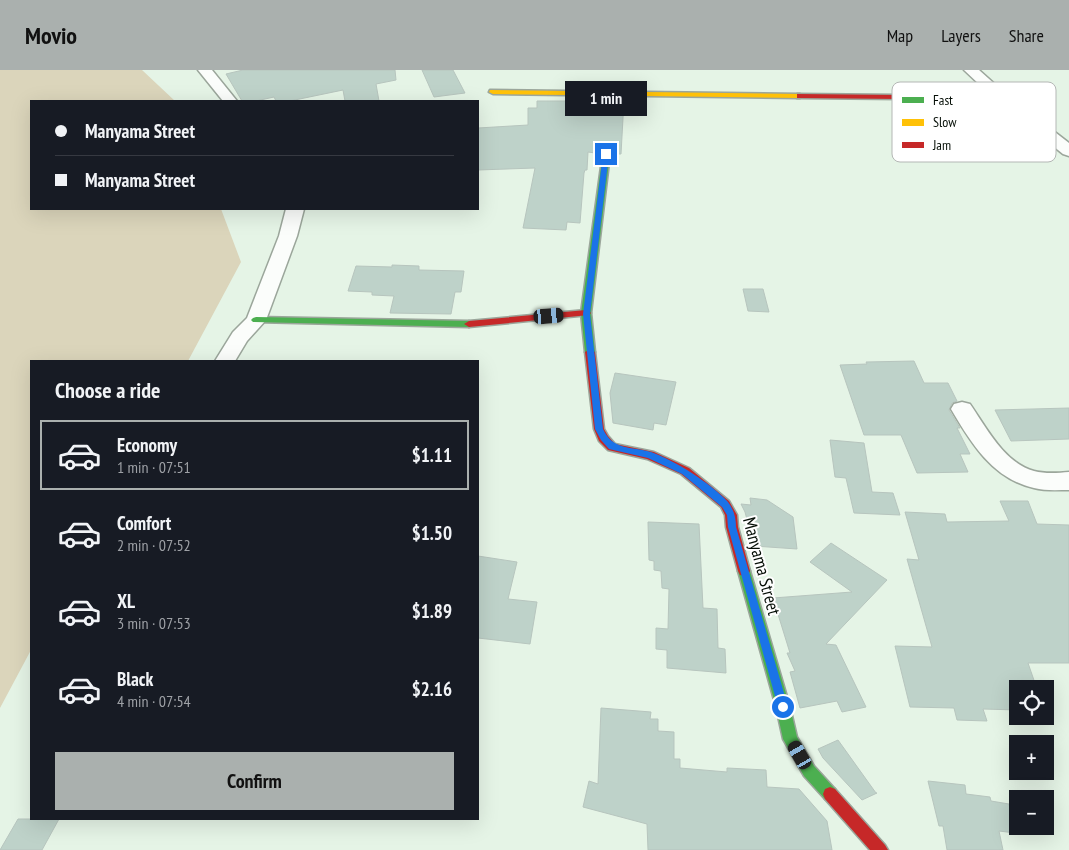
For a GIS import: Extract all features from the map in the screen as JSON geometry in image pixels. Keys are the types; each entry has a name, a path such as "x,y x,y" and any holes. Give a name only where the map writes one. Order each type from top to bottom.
{"street":[{"path":"205,70 229,100"},
{"path":"972,70 985,82"},
{"path":"493,92 892,97"},
{"path":"1056,141 1069,151"},
{"name":"Manyama Street","path":"606,154 586,314 599,429 603,438 612,446 650,455 685,471 724,504 731,515 732,527 790,739 809,771 880,850"},
{"path":"226,360 240,337 256,320 288,236 295,210"},
{"path":"256,320 480,324 586,314"},
{"path":"962,409 998,459 1008,468 1034,480 1069,481"}],"shaded area":[{"path":"0,70 142,70 174,100 30,100 30,210 221,210 241,262 189,360 30,360 30,652 0,708"}],"building":[{"path":"243,70 395,70 396,80 376,84 379,100 345,100 343,90 295,100 276,100 274,97 260,100 241,100 226,74"},
{"path":"422,70 453,70 465,93 434,97"},
{"path":"575,99 624,100 621,154 618,154 614,148 607,146 598,148 595,153 588,152 587,170 584,173 580,223 567,222 566,230 523,228 535,168 479,170 479,128 528,125 528,108 537,108 537,101 575,101"},
{"path":"392,265 419,266 419,270 464,271 461,292 455,292 451,314 390,313 394,296 372,295 372,292 348,291 356,266 392,267"},
{"path":"743,289 763,289 769,312 748,311"},
{"path":"914,361 924,383 948,383 957,401 952,403 949,410 960,428 957,428 970,454 960,454 968,472 917,473 901,435 864,435 840,365 867,364 866,362"},
{"path":"615,373 676,382 666,425 654,423 653,430 613,423 610,393"},
{"path":"1069,408 1069,439 1011,441 995,410"},
{"path":"830,440 864,443 872,492 893,493 900,515 854,513 846,478 835,477"},
{"path":"750,498 767,500 793,517 797,549 754,546 741,504 751,505"},
{"path":"1000,501 1028,501 1037,524 1069,525 1069,663 1028,663 1034,680 1009,680 1009,710 983,709 987,721 957,720 954,708 910,707 895,646 932,647 907,559 919,560 905,512 945,514 947,522 1009,521"},
{"path":"648,522 699,524 703,608 717,609 718,648 725,649 726,673 667,668 667,650 656,649 656,628 668,629 669,589 662,588 661,571 654,570 654,561 649,560"},
{"path":"831,543 887,580 826,644 836,645 866,707 842,712 837,701 800,708 790,672 795,671 787,653 790,653 773,598 852,592 810,562"},
{"path":"479,556 517,562 508,599 537,602 530,644 479,638"},
{"path":"601,708 651,712 650,719 658,719 658,731 674,732 674,759 680,759 680,768 727,772 727,768 766,770 767,787 799,789 827,821 832,850 648,850 647,824 583,807 589,781 598,784"},
{"path":"838,740 877,793 862,800 823,758 818,749"},
{"path":"928,781 965,785 966,794 990,797 991,801 1009,804 1009,832 999,831 1003,850 947,850 943,826 939,826"},
{"path":"18,819 58,820 42,850 0,850"}],"traffic: fast":[{"path":"590,352 586,313 606,154"},
{"path":"256,320 469,324"},
{"path":"744,571 783,707 790,739 809,771 830,794"}],"traffic: slow":[{"path":"493,92 800,96"}],"traffic: jam":[{"path":"800,96 892,97"},
{"path":"469,324 586,313"},
{"path":"590,352 599,429 603,438 612,447 650,455 685,471 725,504 731,515 732,527 744,571"},
{"path":"830,794 880,850"}],"route":[{"path":"606,154 586,314 599,429 603,438 612,446 650,455 685,471 724,504 731,515 732,527 783,707"}]}
